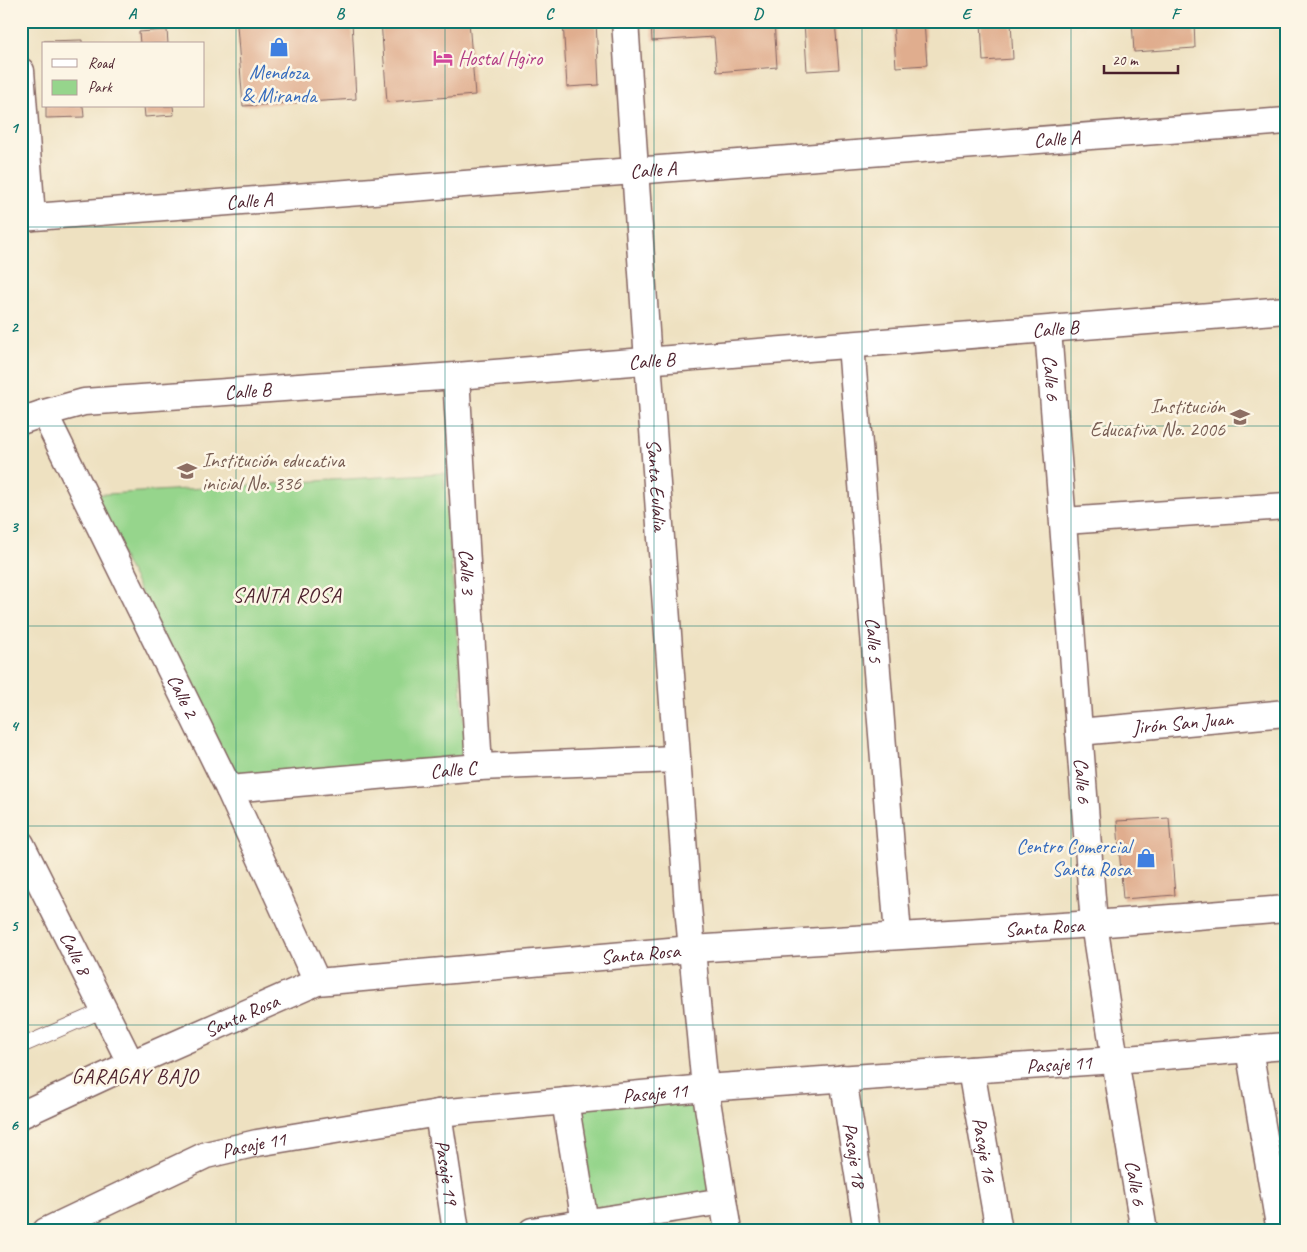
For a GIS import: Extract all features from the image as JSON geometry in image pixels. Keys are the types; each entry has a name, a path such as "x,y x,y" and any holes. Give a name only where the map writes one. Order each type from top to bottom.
{"street":[{"name":"Santa Eulalia","path":"625,21 634,171 692,948 705,1088 728,1231"},
{"path":"21,71 27,218"},
{"name":"Calle A","path":"27,218 1286,121"},
{"name":"Calle B","path":"32,417 84,402 851,346 1286,310"},
{"name":"Calle 6","path":"1048,330 1094,924 1144,1231"},
{"name":"Calle 5","path":"851,346 898,935"},
{"name":"Calle 3","path":"456,376 479,767"},
{"name":"Calle 2","path":"32,417 229,789 316,982"},
{"path":"1064,521 1286,506"},
{"name":"Jirón San Juan","path":"1079,732 1286,713"},
{"name":"Calle C","path":"229,789 479,767 677,759"},
{"name":"Calle 8","path":"21,844 131,1064"},
{"name":"Santa Rosa","path":"21,1115 316,982 692,948 1094,924 1286,909"},
{"name":"Pasaje 11","path":"46,1231 206,1155 257,1143 438,1113 705,1088 1115,1060 1286,1046"},
{"path":"1249,1050 1280,1231"},
{"name":"Pasaje 16","path":"971,1070 999,1231"},
{"name":"Pasaje 18","path":"843,1078 867,1231"},
{"path":"565,1101 585,1223"},
{"name":"Pasaje 19","path":"438,1113 456,1231"},
{"path":"532,1231 723,1202"}],"lane":[{"path":"21,1046 104,1010"}],"green space":[{"path":"444,473 466,747 461,756 236,777 91,495"},
{"path":"696,1096 712,1195 591,1214 574,1107"}],"building":[{"path":"308,21 352,21 356,99 243,106 237,25"},
{"name":"Hostal Hgiro","path":"381,21 469,21 475,95 387,102"},
{"path":"563,21 596,21 599,85 567,87"},
{"path":"651,21 774,21 777,67 717,72 714,37 652,41"},
{"path":"804,21 835,21 839,69 807,71"},
{"path":"893,21 924,21 927,65 896,67"},
{"path":"981,21 1011,21 1013,59 983,61"},
{"path":"1132,21 1194,21 1195,48 1134,52"},
{"path":"167,30 168,42 140,42 139,32"},
{"path":"82,40 82,42 44,42"},
{"path":"46,108 83,108 84,117 46,118"},
{"path":"144,108 173,108 174,115 145,117"},
{"name":"Centro Comercial Santa Rosa","path":"1169,818 1175,895 1123,899 1117,821"}],"place":[{"name":"Mendoza & Miranda","path":"279,47"},
{"name":"Hostal Hgiro","path":"443,58"},
{"name":"Institución Educativa No. 2006","path":"1240,417"},
{"name":"Institución educativa inicial No. 336","path":"187,471"},
{"name":"Centro Comercial Santa Rosa","path":"1146,858"}],"district":[{"name":"SANTA ROSA","path":"287,595"},
{"name":"GARAGAY BAJO","path":"135,1076"}]}
